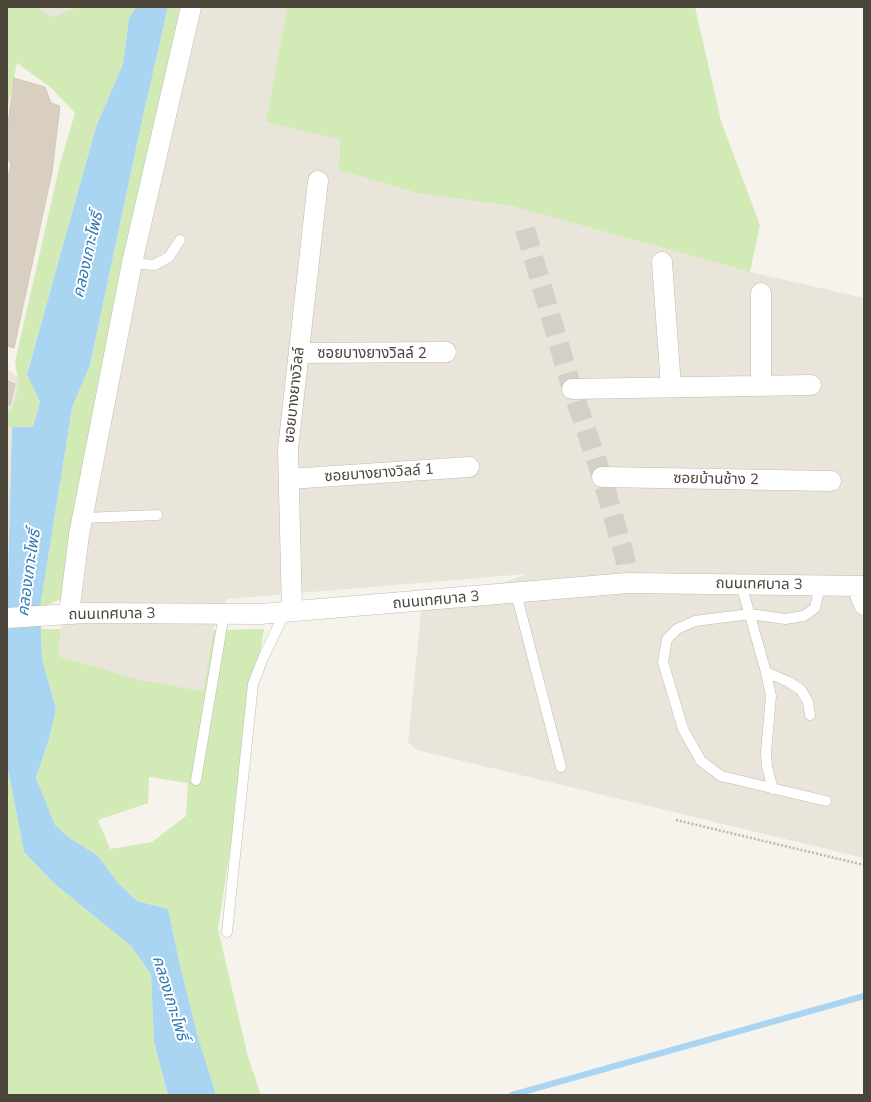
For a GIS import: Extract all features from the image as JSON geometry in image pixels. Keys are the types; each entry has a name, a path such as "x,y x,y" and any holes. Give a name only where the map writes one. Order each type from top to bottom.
{"street":[{"path":"60,615 83,518 132,263 191,7"},
{"name":"ซอยบางยางวิลล์","path":"288,612 288,449 318,180"},
{"path":"662,262 671,387"},
{"path":"761,293 761,386"},
{"name":"ซอยบางยางวิลล์ 2","path":"299,353 446,352"},
{"path":"572,389 811,385"},
{"name":"ซอยบางยางวิลล์ 1","path":"288,479 469,467"},
{"name":"ซอยบ้านช้าง 2","path":"602,477 831,481"},
{"name":"ถนนเทศบาล 3","path":"7,618 86,613 260,614 628,583 860,586"},
{"path":"860,586 864,605"}],"lane":[{"path":"132,263 154,265 169,258 180,240"},
{"path":"83,518 157,515"},
{"path":"741,584 766,672 771,696 766,752 767,767 773,789"},
{"path":"820,585 815,608 804,616 785,619 750,614 694,621 677,629 668,640 663,662 684,729 701,761 721,776 826,801"},
{"path":"516,593 561,767"},
{"path":"227,932 253,684 264,656 288,612"},
{"path":"196,780 224,614"},
{"path":"766,672 789,682 801,690 808,702 810,715"}],"path":[{"path":"676,820 864,865"}],"shaded area":[{"path":"7,7 77,7 52,17"},
{"path":"193,7 287,7 266,122 340,140 339,170 417,193 511,206 750,272 864,298 864,858 417,750 408,742 421,612 527,574 227,599 213,630 203,691 140,680 58,656 61,629 61,599"},
{"path":"7,369 18,377 19,385 11,411 12,427 7,581"}],"green space":[{"path":"7,7 41,7 41,11 52,17 77,7 136,7 129,18 123,64 96,127 27,373 40,402 33,427 7,427 7,410 11,411 19,385 15,362 60,164 75,113 50,87 17,63 7,112"},
{"path":"168,7 193,7 61,599 40,608 72,408 90,365 141,125"},
{"path":"287,7 695,7 721,121 760,225 750,272 511,206 417,193 339,170 340,140 266,122"},
{"path":"41,629 61,629 58,656 140,680 203,691 213,630 264,629 218,929 248,1057 261,1095 216,1095 197,1034 168,909 137,901 118,883 98,856 68,837 55,825 36,778 49,739 56,709 42,659","holes":["149,777 188,783 186,816 152,842 110,849 98,820 148,803"]},
{"path":"7,764 24,852 56,885 131,946 151,974 154,1042 168,1095 7,1095"}],"water":[{"name":"คลองเกาะโพธิ์","path":"136,7 168,7 141,125 90,365 72,408 40,608 42,659 56,709 49,739 36,778 55,825 68,837 98,856 118,883 137,901 168,909 197,1034 216,1095 168,1095 154,1042 151,974 131,946 56,885 24,852 7,764 7,581 12,427 33,427 40,402 27,374 96,127 123,64 129,18"}],"building":[{"path":"14,78 45,87 51,103 60,106 52,172 14,348 7,346 7,182 11,164 7,158 7,132"},
{"path":"7,381 15,384 10,405 7,404"}],"waterway":[{"path":"512,1095 864,996"}],"tunnel":[{"path":"525,229 572,389 602,477 625,558 628,583"}]}
